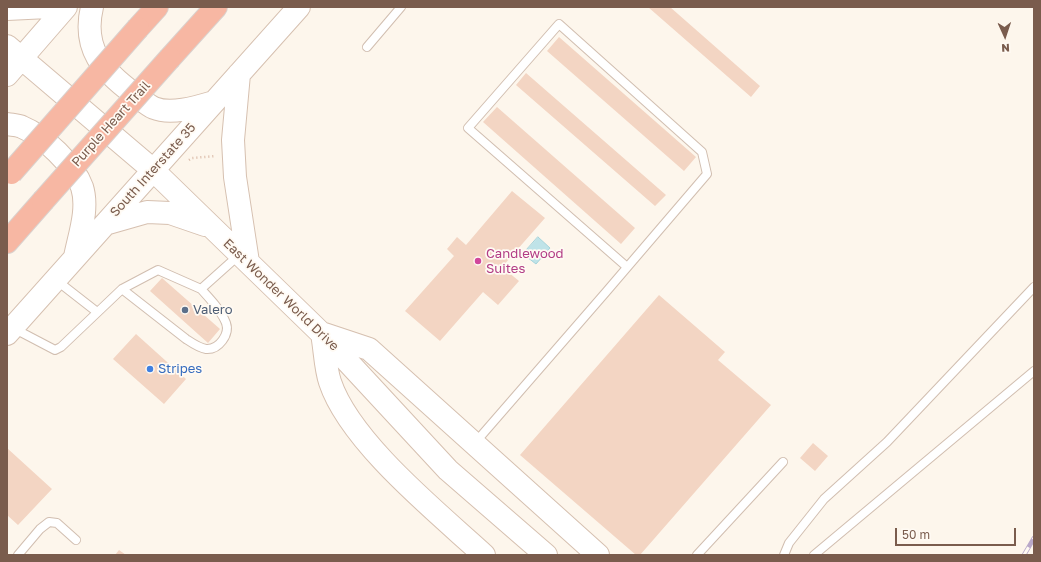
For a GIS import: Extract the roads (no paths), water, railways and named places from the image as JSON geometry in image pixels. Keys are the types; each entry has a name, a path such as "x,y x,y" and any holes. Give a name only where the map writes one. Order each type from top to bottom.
{"highway":[{"path":"9,175 156,7"},
{"name":"Purple Heart Trail","path":"7,242 216,7"}],"main road":[{"path":"7,10 48,7"},
{"path":"7,75 14,52 66,7"},
{"path":"92,7 90,26 95,56 114,79 154,108 182,111 214,102"},
{"name":"South Interstate 35","path":"10,331 299,7"},
{"name":"East Wonder World Drive","path":"14,52 153,170 210,227 322,334 448,470 546,555"},
{"path":"239,74 233,140 235,177 244,258"},
{"path":"7,124 21,126 38,135 67,162 82,187 84,211 74,258"},
{"path":"105,224 147,212 170,213 210,227"},
{"path":"484,555 422,499 380,456 345,414 329,381 322,334 369,349 598,555"}],"lane":[{"path":"367,47 401,7"},
{"path":"474,444 628,267 707,174 702,152 559,24 468,128 628,267"},
{"path":"201,289 244,258"},
{"path":"10,331 55,350 122,289 158,270 201,289 222,315 226,324 227,332 224,338 216,346 207,349 197,346 122,289"},
{"path":"55,280 97,312"},
{"path":"784,555 789,543 824,499 887,442 1034,287"},
{"path":"814,555 1034,371"},
{"path":"698,555 783,462"},
{"path":"18,555 40,529 49,522 57,523 76,540"}],"water":[{"path":"538,237 550,248 536,264 523,254"}],"railway":[{"path":"1024,555 1034,538"}],"place":[{"name":"Candlewood Suites","path":"478,261"},
{"name":"Valero","path":"185,310"},
{"name":"Stripes","path":"150,369"}]}
